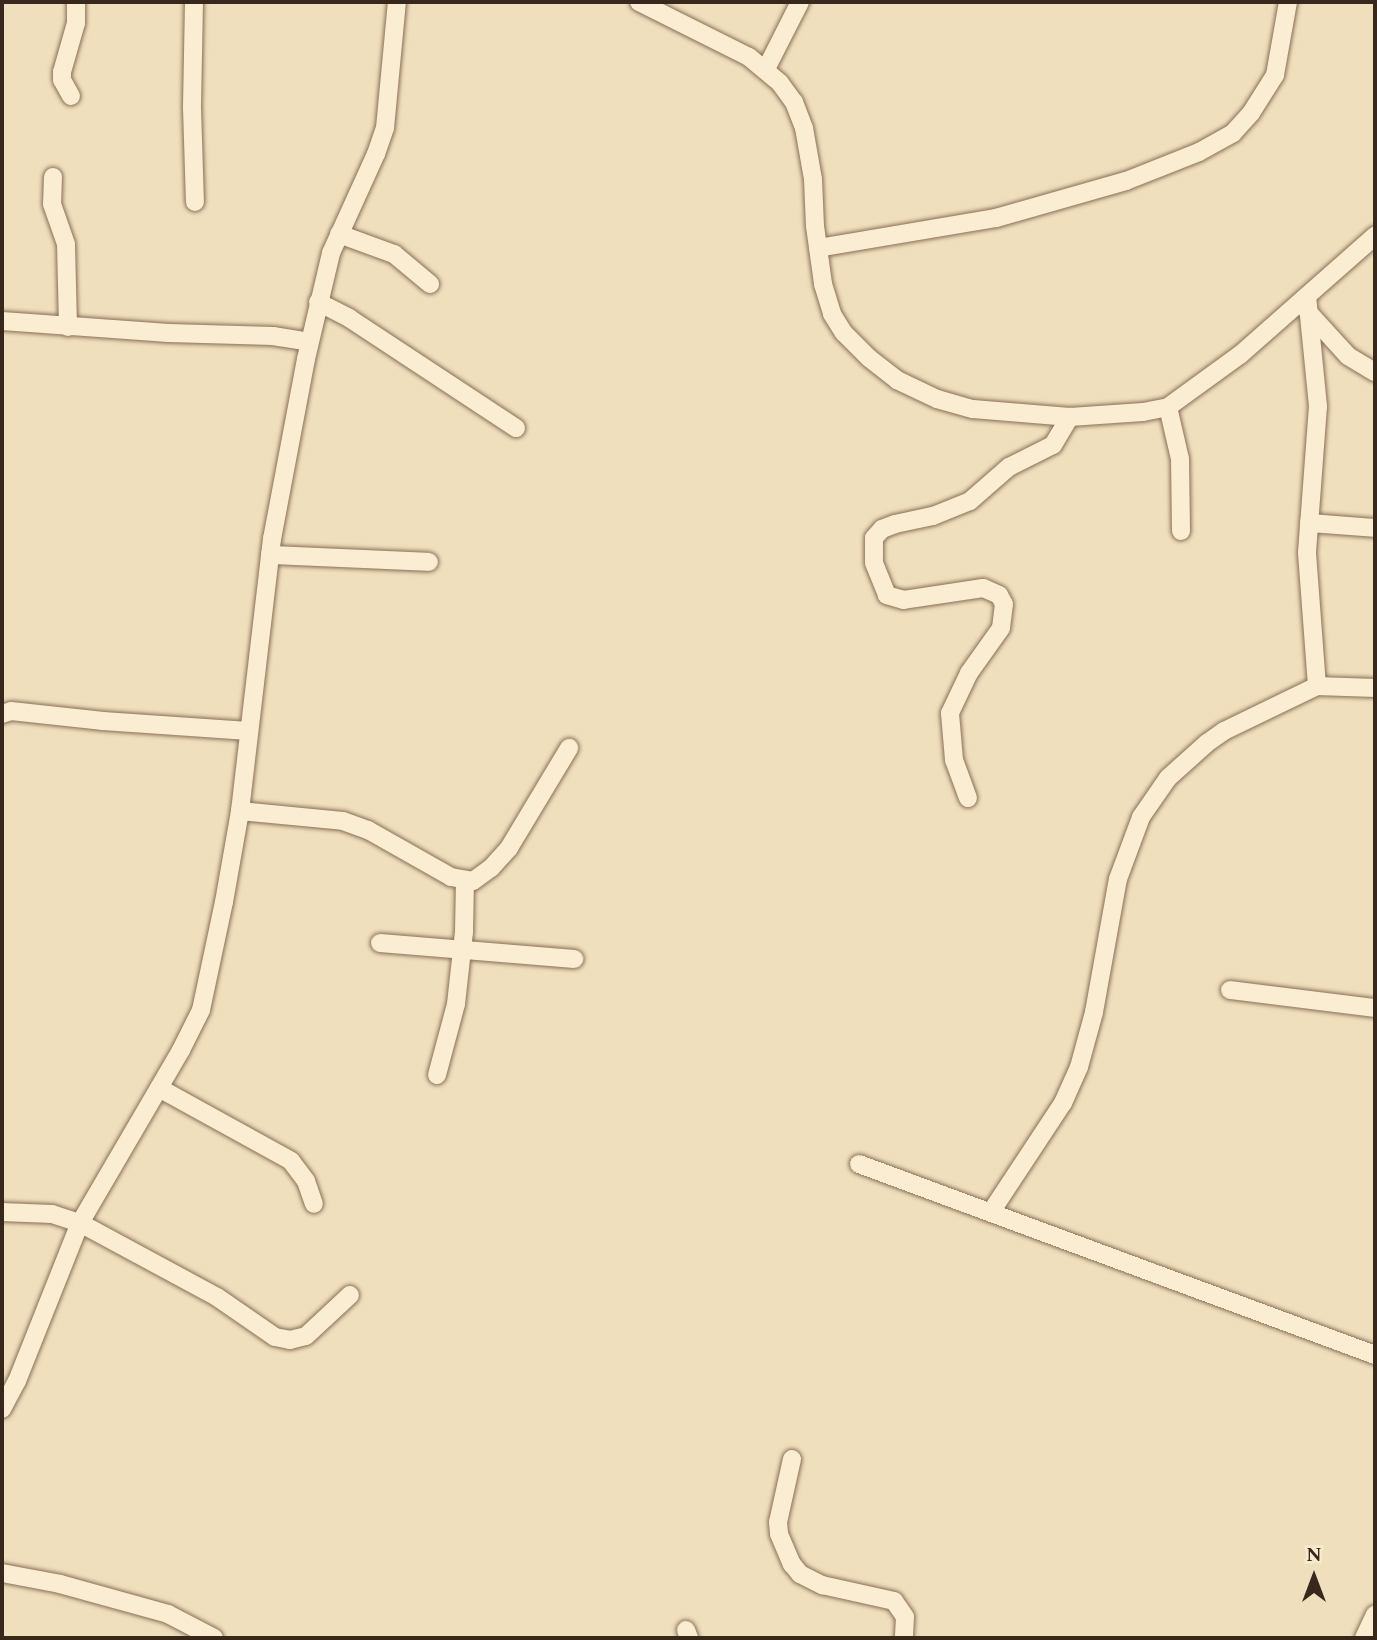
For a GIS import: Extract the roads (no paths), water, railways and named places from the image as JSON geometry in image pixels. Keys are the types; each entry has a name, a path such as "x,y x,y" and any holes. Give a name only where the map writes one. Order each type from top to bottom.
{"street":[{"path":"71,96 62,80 62,72 76,23 76,2"},
{"path":"194,2 192,108 195,202"},
{"path":"2,1409 18,1381 80,1223 201,1010 240,811 270,555 310,342 318,302 339,234 376,154 384,128 397,2"},
{"path":"639,2 723,41 766,69 794,102 804,128 813,179 818,248 832,314 844,333 897,380 937,399 973,410 1070,417 1143,412 1168,407 1308,304 1375,236"},
{"path":"766,69 800,2"},
{"path":"818,248 996,218 1125,181 1199,152 1233,133 1251,113 1275,75 1288,2"},
{"path":"53,177 52,204 66,244 68,327"},
{"path":"339,234 394,254 430,284"},
{"path":"318,302 349,318 516,428"},
{"path":"1308,304 1348,356 1375,372"},
{"path":"1308,304 1318,406 1307,565 1317,686"},
{"path":"2,321 68,327 273,336 310,342"},
{"path":"1168,407 1180,459 1181,531"},
{"path":"968,798 954,760 950,713 969,673 1000,628 1004,604 999,595 983,588 904,600 887,595 874,562 874,538 882,529 933,516 970,501 1009,467 1053,445 1070,417"},
{"path":"1309,523 1375,528"},
{"path":"270,555 429,562"},
{"path":"992,1212 1063,1103 1079,1067 1094,1012 1118,879 1141,817 1168,778 1207,743 1268,708 1317,686 1375,688"},
{"path":"2,714 11,711 115,722 249,731"},
{"path":"240,811 343,821 368,830 425,863 465,882 481,877 509,848 569,748"},
{"path":"437,1075 454,1016 462,948 465,882"},
{"path":"380,943 575,959"},
{"path":"1230,989 1375,1008"},
{"path":"159,1088 291,1161 306,1181 314,1204"},
{"path":"859,1164 1375,1354"},
{"path":"2,1212 52,1214 80,1223 217,1297 275,1338 290,1340 306,1336 350,1295"},
{"path":"793,1459 778,1522 779,1534 792,1563 800,1574 822,1585 894,1601 905,1618 904,1638"},
{"path":"2,1573 60,1584 168,1614 189,1632 214,1638"},
{"path":"1364,1638 1375,1614"}]}
